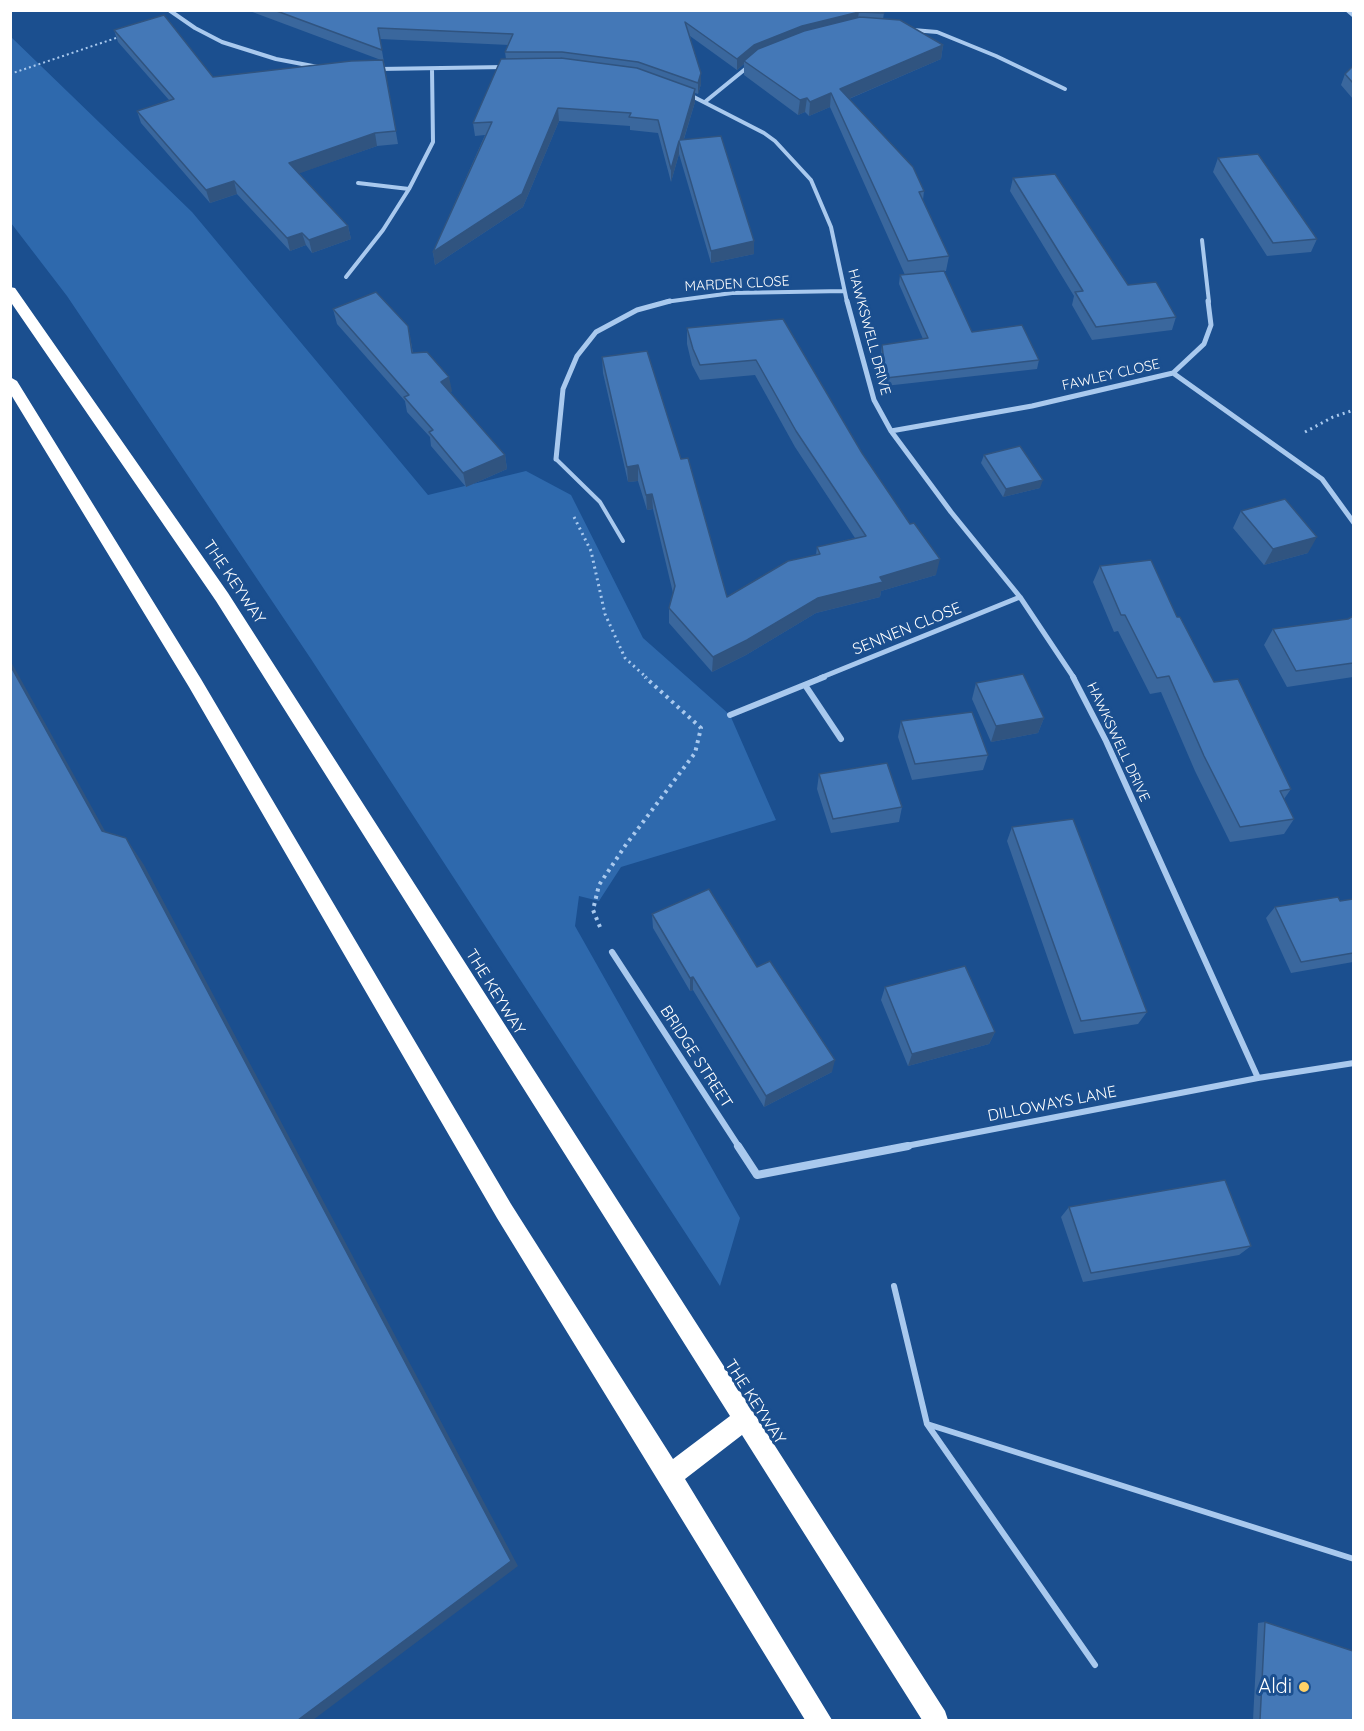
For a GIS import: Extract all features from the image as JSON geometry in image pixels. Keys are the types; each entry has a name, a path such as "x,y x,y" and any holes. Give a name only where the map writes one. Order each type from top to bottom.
{"highway":[{"name":"THE KEYWAY","path":"10,291 222,597 743,1420 936,1720"},
{"path":"10,381 195,683 504,1211 819,1720"},
{"path":"670,1476 743,1420"}],"street":[{"path":"169,10 195,28 222,42 276,58 328,68"},
{"path":"1347,10 1353,16"},
{"path":"903,30 937,32 996,56 1065,89"},
{"path":"706,101 755,60"},
{"path":"374,69 506,67"},
{"path":"346,277 383,230 409,189 433,142 432,69"},
{"name":"HAWKSWELL DRIVE","path":"680,91 706,101 775,141 811,180 831,227 844,291 874,400 891,431 951,512 1020,597 1072,674 1106,741 1258,1078"},
{"path":"358,183 409,189"},
{"path":"1173,373 1204,344 1211,325 1202,240"},
{"name":"MARDEN CLOSE","path":"556,459 563,388 577,356 596,332 637,310 677,299 732,293 844,291"},
{"name":"FAWLEY CLOSE","path":"891,431 1032,406 1173,373 1322,479 1342,504 1353,523"},
{"name":"SENNEN CLOSE","path":"730,715 1020,597"},
{"path":"805,685 841,739"},
{"name":"BRIDGE STREET","path":"612,952 757,1175"},
{"name":"DILLOWAYS LANE","path":"757,1175 1258,1078 1353,1063"}],"lane":[{"path":"556,459 600,502 623,541"},
{"path":"894,1286 927,1424 1095,1665"},
{"path":"927,1424 1353,1559"}],"path":[{"path":"10,74 127,34"},
{"path":"1278,446 1333,417 1353,410"},
{"path":"556,459 570,508 591,551 605,614 625,658 701,728 695,753 625,846 599,885 593,910 612,952"}],"shaded area":[{"path":"10,36 192,212 428,495 526,471 571,495 643,638 730,715 776,820 621,867 599,901 579,896 575,926 740,1218 720,1286 311,659 67,296 11,223"}],"building":[{"path":"274,10 879,10 884,13 859,12 802,26 754,45 737,59 685,22 701,73 698,83 638,62 562,52 505,52 513,34 378,28 382,50"},
{"path":"164,15 213,77 351,61 383,60 396,131 375,133 289,163 348,226 309,240 302,233 287,238 234,181 206,190 137,111 174,99 114,30"},
{"path":"860,17 900,20 943,45 840,89 913,167 924,191 919,192 949,256 908,261 831,93 810,102 807,98 800,100 744,61 758,49 804,31"},
{"path":"561,58 637,68 695,89 680,140 721,136 754,241 711,251 679,141 671,169 658,120 629,117 631,113 558,108 522,194 433,252 492,122 473,123 501,59"},
{"path":"1353,66 1353,83 1345,74"},
{"path":"1258,154 1317,239 1273,243 1218,158"},
{"path":"1055,174 1128,285 1156,282 1176,317 1096,327 1075,292 1083,291 1013,178"},
{"path":"944,271 972,332 1022,325 1039,360 886,378 882,345 928,338 900,275"},
{"path":"376,292 408,326 412,353 427,352 449,377 441,382 505,455 463,473 429,432 433,430 404,397 409,395 333,309"},
{"path":"783,319 862,453 910,524 914,523 940,559 880,577 883,582 818,598 747,640 713,657 669,608 675,586 652,494 646,495 638,465 627,467 602,357 647,351 681,459 688,458 727,597 788,561 820,554 817,547 866,536 796,431 756,360 700,365 687,328"},
{"path":"1020,446 1043,480 1006,489 984,455"},
{"path":"1285,499 1317,537 1273,549 1241,511"},
{"path":"1151,560 1177,617 1180,617 1214,682 1238,679 1291,789 1280,791 1294,819 1240,827 1204,756 1169,676 1157,678 1125,615 1121,615 1100,566"},
{"path":"1353,616 1353,663 1296,671 1273,629 1348,619"},
{"path":"10,665 102,831 126,838 511,1561 298,1720 10,1720"},
{"path":"1023,674 1044,718 996,726 976,683"},
{"path":"972,712 988,755 915,764 901,721"},
{"path":"887,763 902,807 833,819 819,774"},
{"path":"1073,819 1147,1012 1081,1021 1012,827"},
{"path":"709,889 757,967 770,961 835,1060 766,1096 652,914"},
{"path":"1338,897 1340,901 1353,899 1353,953 1301,962 1275,907"},
{"path":"965,966 995,1032 912,1054 885,987"},
{"path":"1225,1180 1251,1246 1091,1273 1069,1207"},
{"name":"Aldi","path":"1265,1622 1353,1651 1353,1720 1260,1720"}],"place":[{"name":"Aldi","path":"1304,1687"}]}
